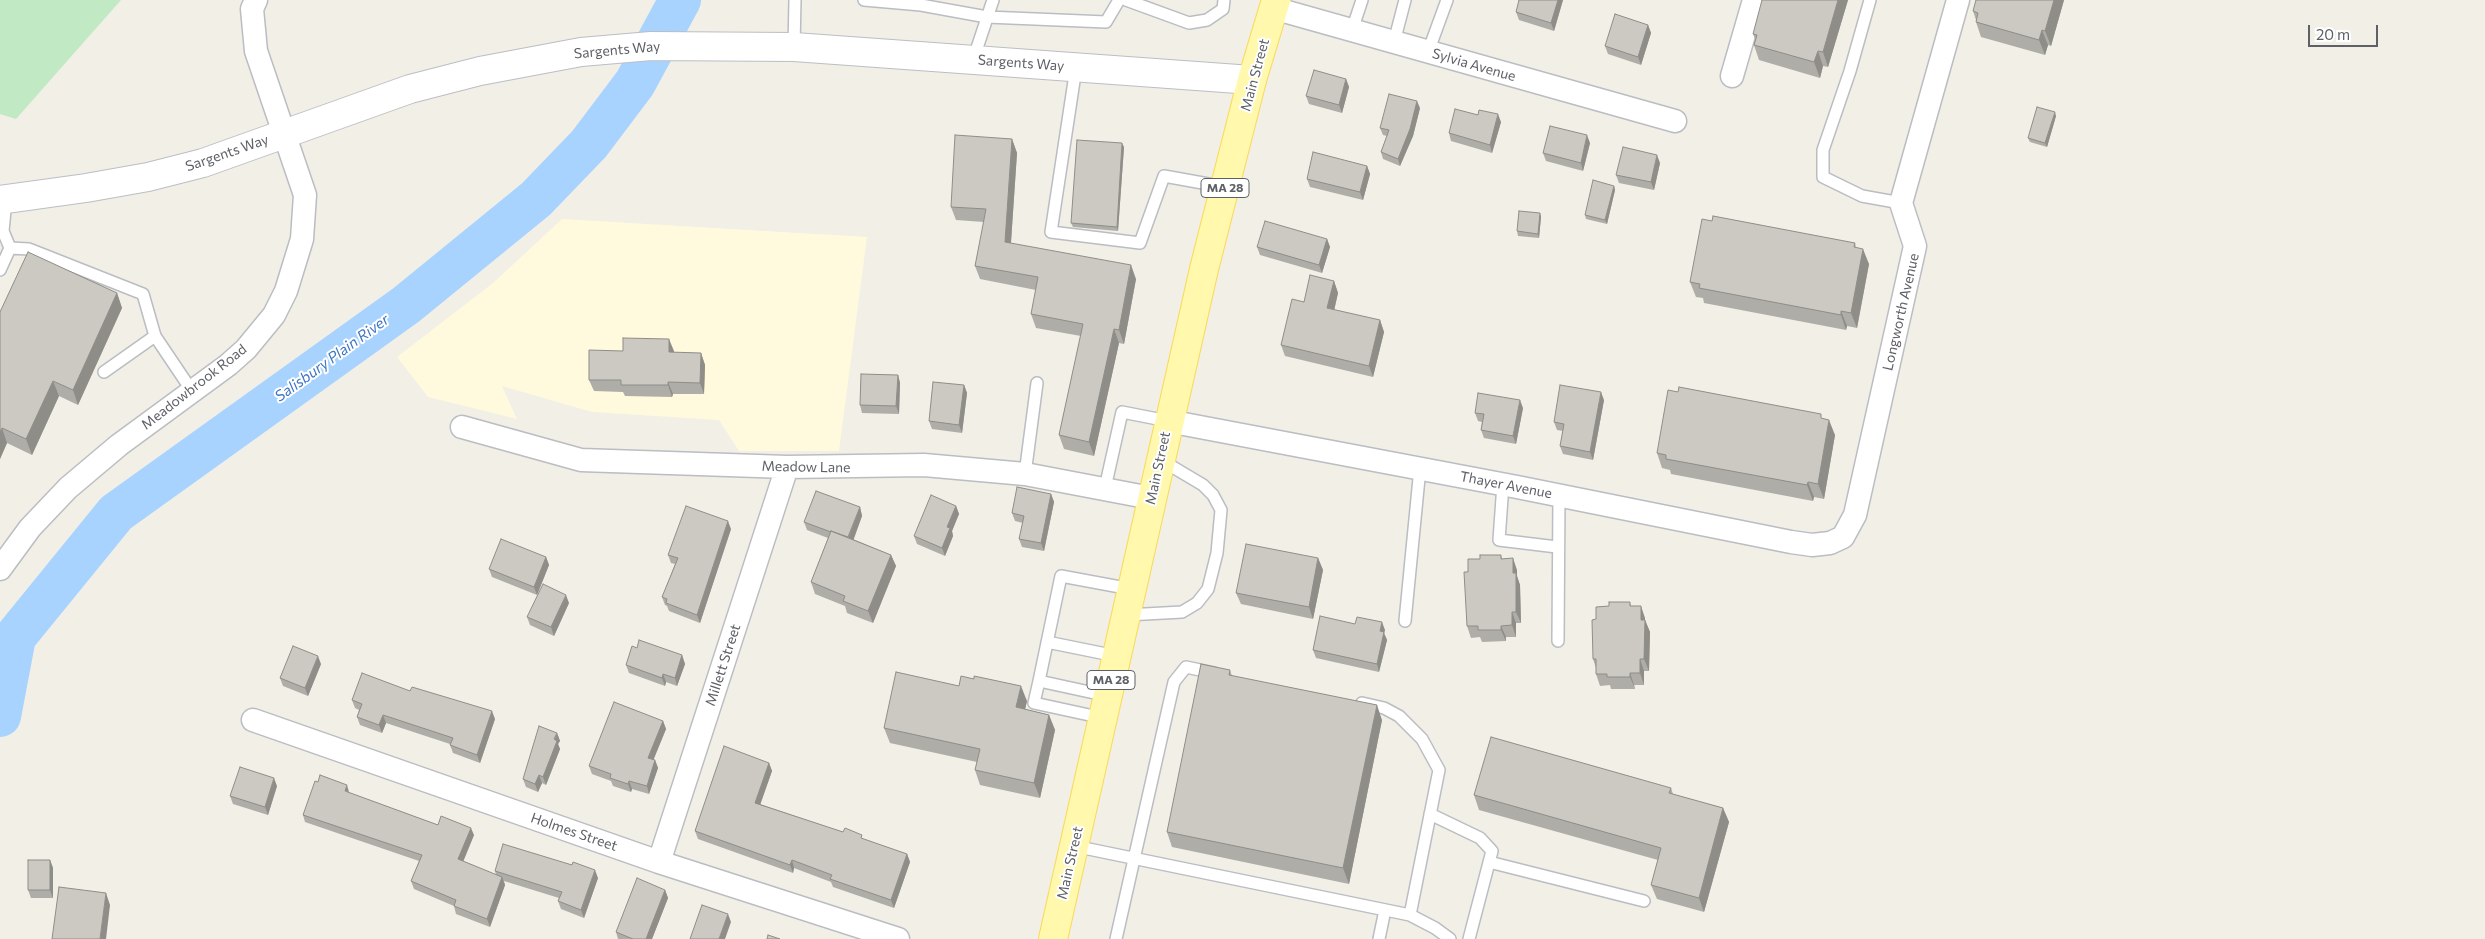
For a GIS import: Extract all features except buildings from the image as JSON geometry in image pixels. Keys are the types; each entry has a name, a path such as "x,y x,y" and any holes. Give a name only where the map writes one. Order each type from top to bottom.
{"main road":[{"name":"Main Street","path":"1053,939 1168,421 1252,80 1275,4"},
{"name":"Sargents Way","path":"3,200 148,177 203,163 410,89 480,71 581,52 651,46 794,47 1252,80"}],"street":[{"name":"Meadowbrook Road","path":"0,570 30,528 68,488 119,445 246,349 274,315 286,291 302,239 305,195 256,51 252,9 256,0"},
{"path":"1732,76 1754,0"},
{"path":"1901,202 1958,0"},
{"name":"Sylvia Avenue","path":"1275,4 1352,30 1674,121"},
{"name":"Longworth Avenue","path":"1843,538 1856,515 1916,246 1901,202"},
{"name":"Thayer Avenue","path":"1168,421 1504,484 1791,542 1820,544 1830,543 1843,538"},
{"name":"Meadow Lane","path":"462,427 581,460 788,467 924,466 1025,474 1151,498"},
{"name":"Millett Street","path":"659,862 788,467"},
{"name":"Holmes Street","path":"253,720 659,862 898,939"}],"lane":[{"path":"794,47 796,0"},
{"path":"864,0 922,5 987,18 1106,22 1119,0"},
{"path":"973,60 993,0"},
{"path":"1126,0 1189,23 1207,20 1223,9 1224,0"},
{"path":"1352,30 1362,0"},
{"path":"1394,42 1405,0"},
{"path":"1428,52 1447,0"},
{"path":"1870,0 1850,71 1823,150 1823,177 1862,196 1901,202"},
{"path":"1076,67 1051,232 1140,243 1164,176 1225,187"},
{"path":"0,270 10,248 3,231 3,200"},
{"path":"10,248 28,250 143,294 155,336 192,391"},
{"path":"104,372 155,336"},
{"path":"1025,474 1037,384"},
{"path":"1105,488 1122,412 1168,421"},
{"path":"1105,707 1034,703 1061,576 1128,602 1182,612 1197,603 1208,589 1217,553 1221,510 1214,495 1203,485 1160,459"},
{"path":"1405,620 1420,468"},
{"path":"1504,484 1499,540 1557,546"},
{"path":"1558,495 1558,641"},
{"path":"1047,642 1116,656"},
{"path":"1116,939 1174,682 1186,667 1224,675"},
{"path":"1039,681 1105,707"},
{"path":"1346,700 1384,708 1399,716 1422,740 1439,770 1410,916"},
{"path":"1430,814 1480,838 1492,851 1469,939"},
{"path":"1074,846 1410,916 1435,928 1450,939"},
{"path":"1489,862 1644,901"},
{"path":"1379,939 1385,910"}],"shaded area":[{"path":"562,219 867,237 839,451 739,451 719,420 592,412 502,386 517,419 428,397 397,357 493,283"}],"green space":[{"path":"0,0 121,0 16,119 0,114"}],"waterway":[{"name":"Salisbury Plain River","path":"0,716 15,637 116,513 406,305 536,199 589,144 635,83 680,0"}]}
